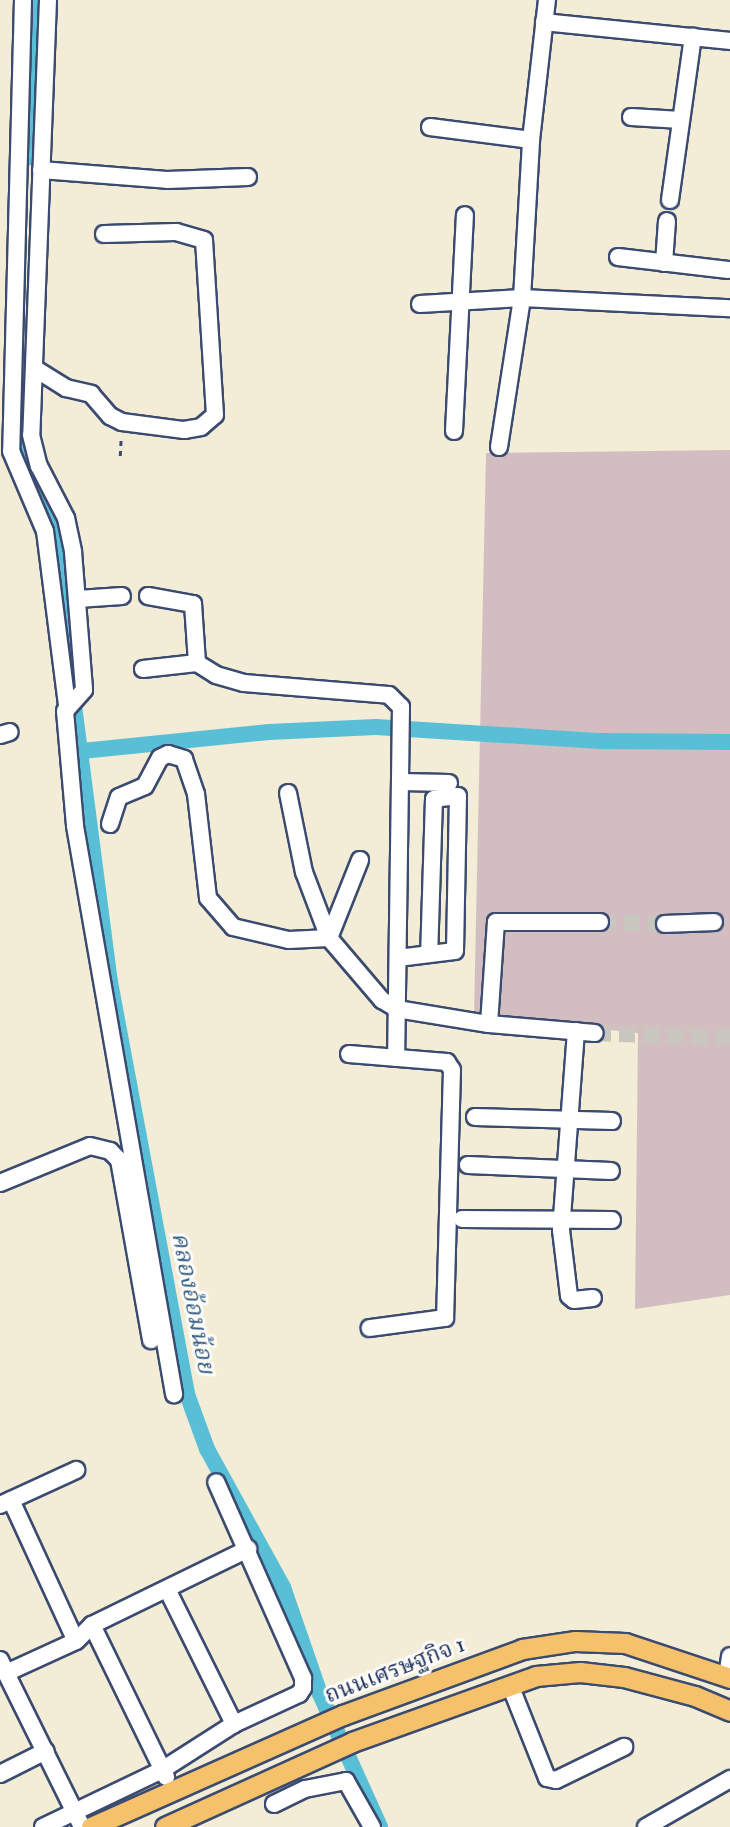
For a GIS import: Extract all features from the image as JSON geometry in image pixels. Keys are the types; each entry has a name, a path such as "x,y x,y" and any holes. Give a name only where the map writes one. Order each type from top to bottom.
{"main road":[{"name":"ถนนเศรษฐกิจ 1","path":"90,1827 343,1715 522,1649 575,1641 625,1643 728,1677"},
{"path":"165,1827 352,1742 537,1676 580,1672 624,1677 695,1696 730,1711"}],"street":[{"path":"23,0 11,451 45,531 73,702"},
{"path":"48,0 34,368 30,408 34,454 66,518 78,599 73,702 75,826 174,1394"},
{"path":"499,447 522,298 531,140 547,0"},
{"path":"544,22 730,41"},
{"path":"670,200 693,37"},
{"path":"631,117 681,120"},
{"path":"430,127 531,140"},
{"path":"41,170 167,180 248,177"},
{"path":"454,431 465,215"},
{"path":"664,262 667,221"},
{"path":"34,368 66,388 91,394 110,416 122,422 184,430 201,427 215,415 204,240 176,232 104,234"},
{"path":"618,257 728,270"},
{"path":"420,304 522,298 730,308"},
{"path":"78,599 122,596"},
{"path":"148,596 193,604 197,663"},
{"path":"143,669 197,663 235,681 389,695 401,707 396,1058"},
{"path":"110,824 119,797 145,786 160,758 168,754 184,759 196,794 208,898 221,918 254,934 289,940 329,938"},
{"path":"401,782 449,783"},
{"path":"288,793 304,872 329,938 382,1000 397,1009 489,1024 595,1033"},
{"path":"398,958 456,951 458,796 434,799 429,954"},
{"path":"329,938 360,860"},
{"path":"489,1024 496,922 600,922"},
{"path":"665,924 714,922"},
{"path":"576,1031 562,1220 569,1296 574,1300 593,1298"},
{"path":"349,1054 447,1062 452,1070 445,1318 370,1328"},
{"path":"475,1117 612,1121"},
{"path":"0,1183 90,1146 110,1151 118,1160 151,1340"},
{"path":"468,1166 611,1171"},
{"path":"462,1219 612,1220"},
{"path":"76,1470 5,1503 76,1641"},
{"path":"43,1827 162,1770 234,1724 299,1694 303,1688 303,1678 216,1482"},
{"path":"82,1827 3,1666 76,1641 92,1625 248,1549"},
{"path":"167,1589 234,1724"},
{"path":"92,1625 171,1791"},
{"path":"728,1677 730,1656"},
{"path":"510,1685 547,1778 556,1780 624,1747"},
{"path":"0,1774 46,1751"},
{"path":"646,1827 730,1779"},
{"path":"274,1804 305,1789 346,1781 372,1827"}],"path":[{"path":"120,456 122,422"}],"shaded area":[{"path":"730,450 730,1295 635,1309 638,1033 474,1015 486,453"}],"waterway":[{"path":"27,158 32,0"},
{"path":"19,405 23,457 58,537 69,661"},
{"name":"คลองอ้อมน้อย","path":"72,690 110,982 187,1394 207,1449 283,1587 320,1694 380,1827"},
{"path":"82,751 269,732 376,727 601,741 730,742"}],"tunnel":[{"path":"600,922 665,924"},
{"path":"595,1033 730,1038"}]}
